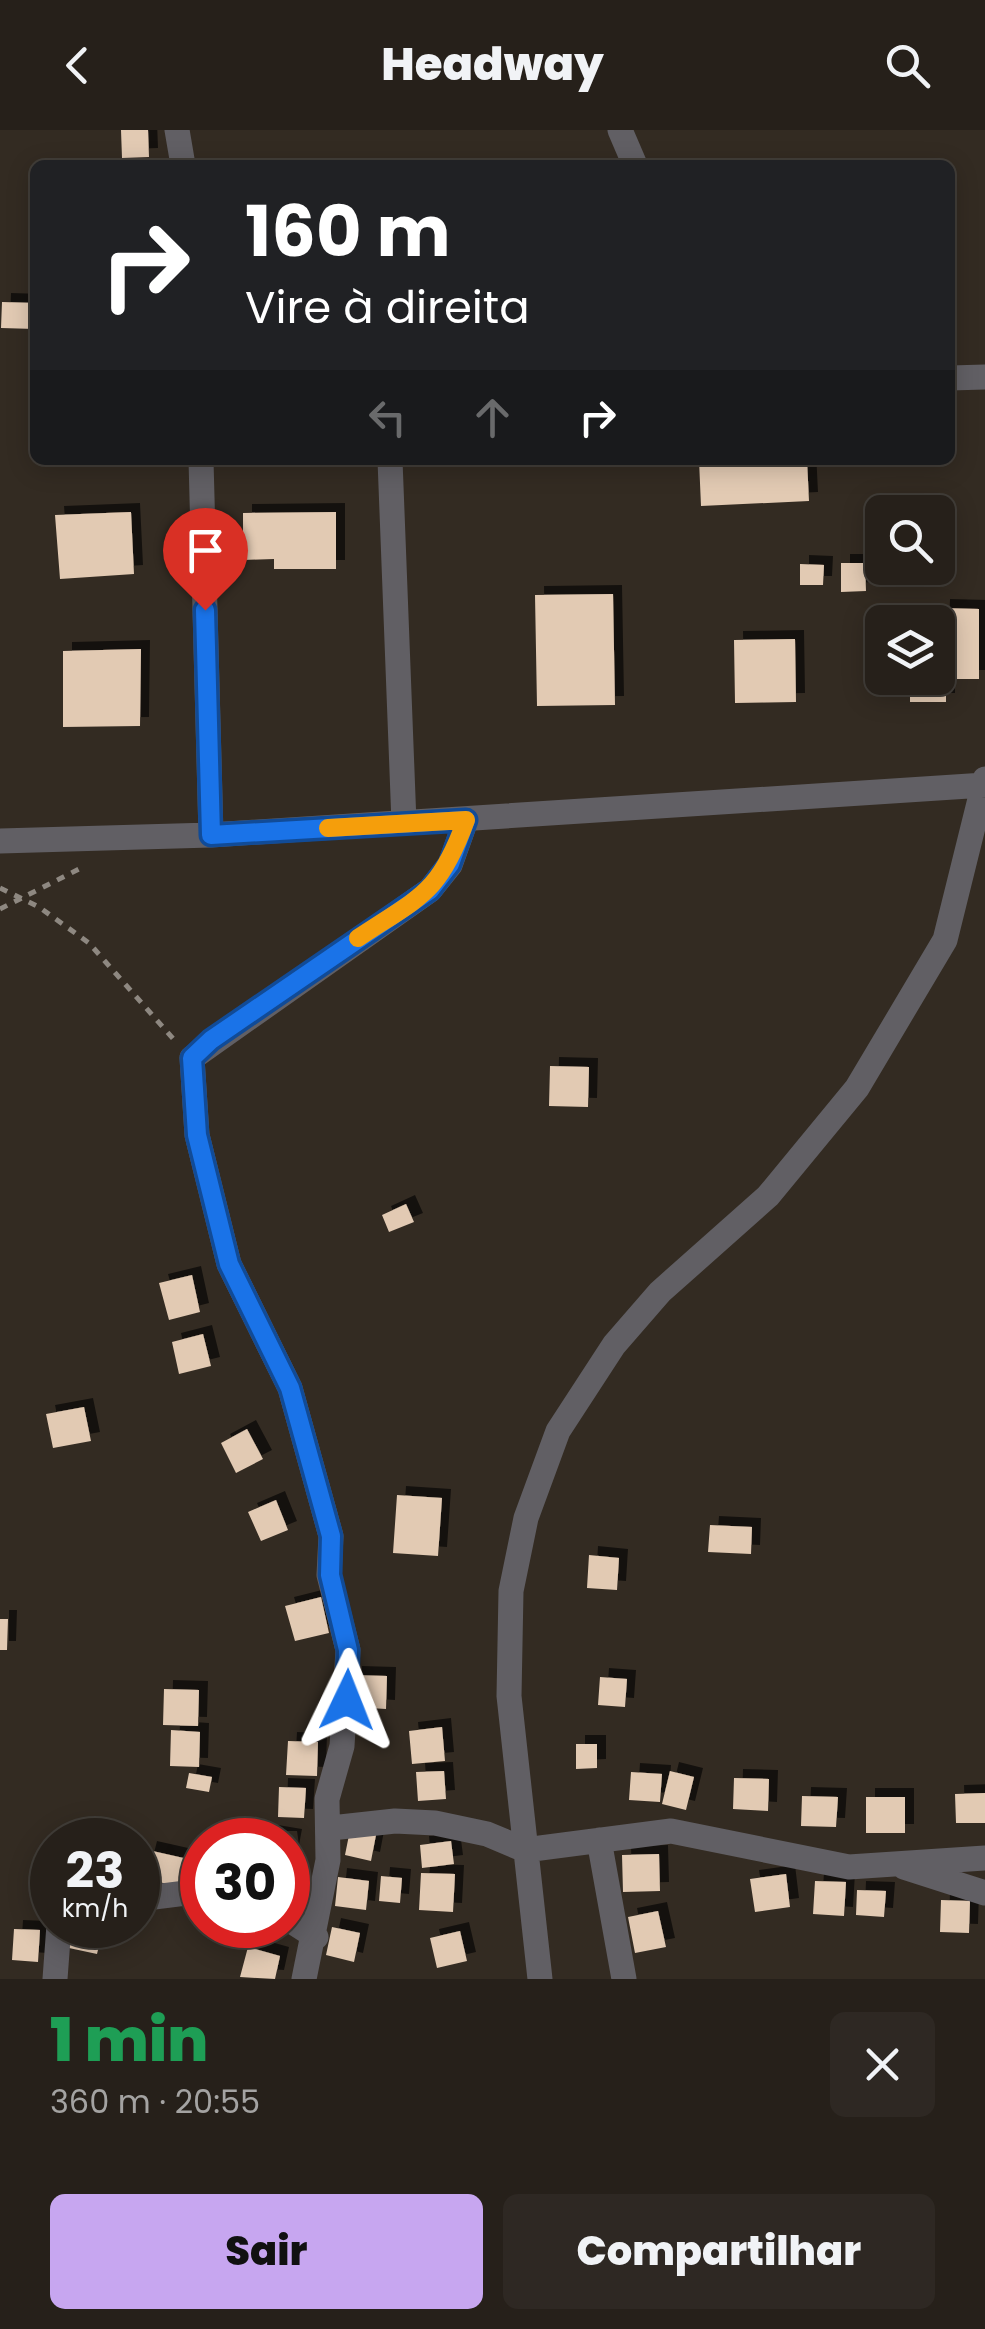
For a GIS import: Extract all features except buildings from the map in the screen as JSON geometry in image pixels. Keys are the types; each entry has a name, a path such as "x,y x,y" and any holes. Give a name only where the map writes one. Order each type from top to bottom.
{"street":[{"path":"177,130 182,160"},
{"path":"620,130 633,160"},
{"path":"955,378 985,376"},
{"path":"201,465 211,835"},
{"path":"390,465 404,823"},
{"path":"0,841 211,835 466,820 983,783 945,940 857,1088 768,1196 660,1292 614,1345 558,1431 526,1518 511,1591 509,1696 540,1979"},
{"path":"304,1979 316,1937 331,1828 327,1799 342,1746 348,1650 330,1575 331,1536 290,1388 229,1264 197,1135 192,1058 211,1040 430,890 450,864 466,820"},
{"path":"331,1828 395,1821 434,1824 487,1834 525,1850 671,1831 849,1866 985,1858"},
{"path":"599,1840 624,1979"},
{"path":"890,1862 985,1893"},
{"path":"310,1933 316,1937"},
{"path":"55,1979 57,1948"}],"path":[{"path":"0,909 66,878 130,837"},
{"path":"0,888 89,943 140,1007 192,1058"}],"slow traffic":[{"path":"328,828 466,820 450,864 430,890 358,938"}],"route":[{"path":"205,610 211,835 466,820 450,864 430,890 211,1040 192,1058 197,1135 229,1264 290,1388 331,1536 328,1567 348,1650 347,1700"}]}
